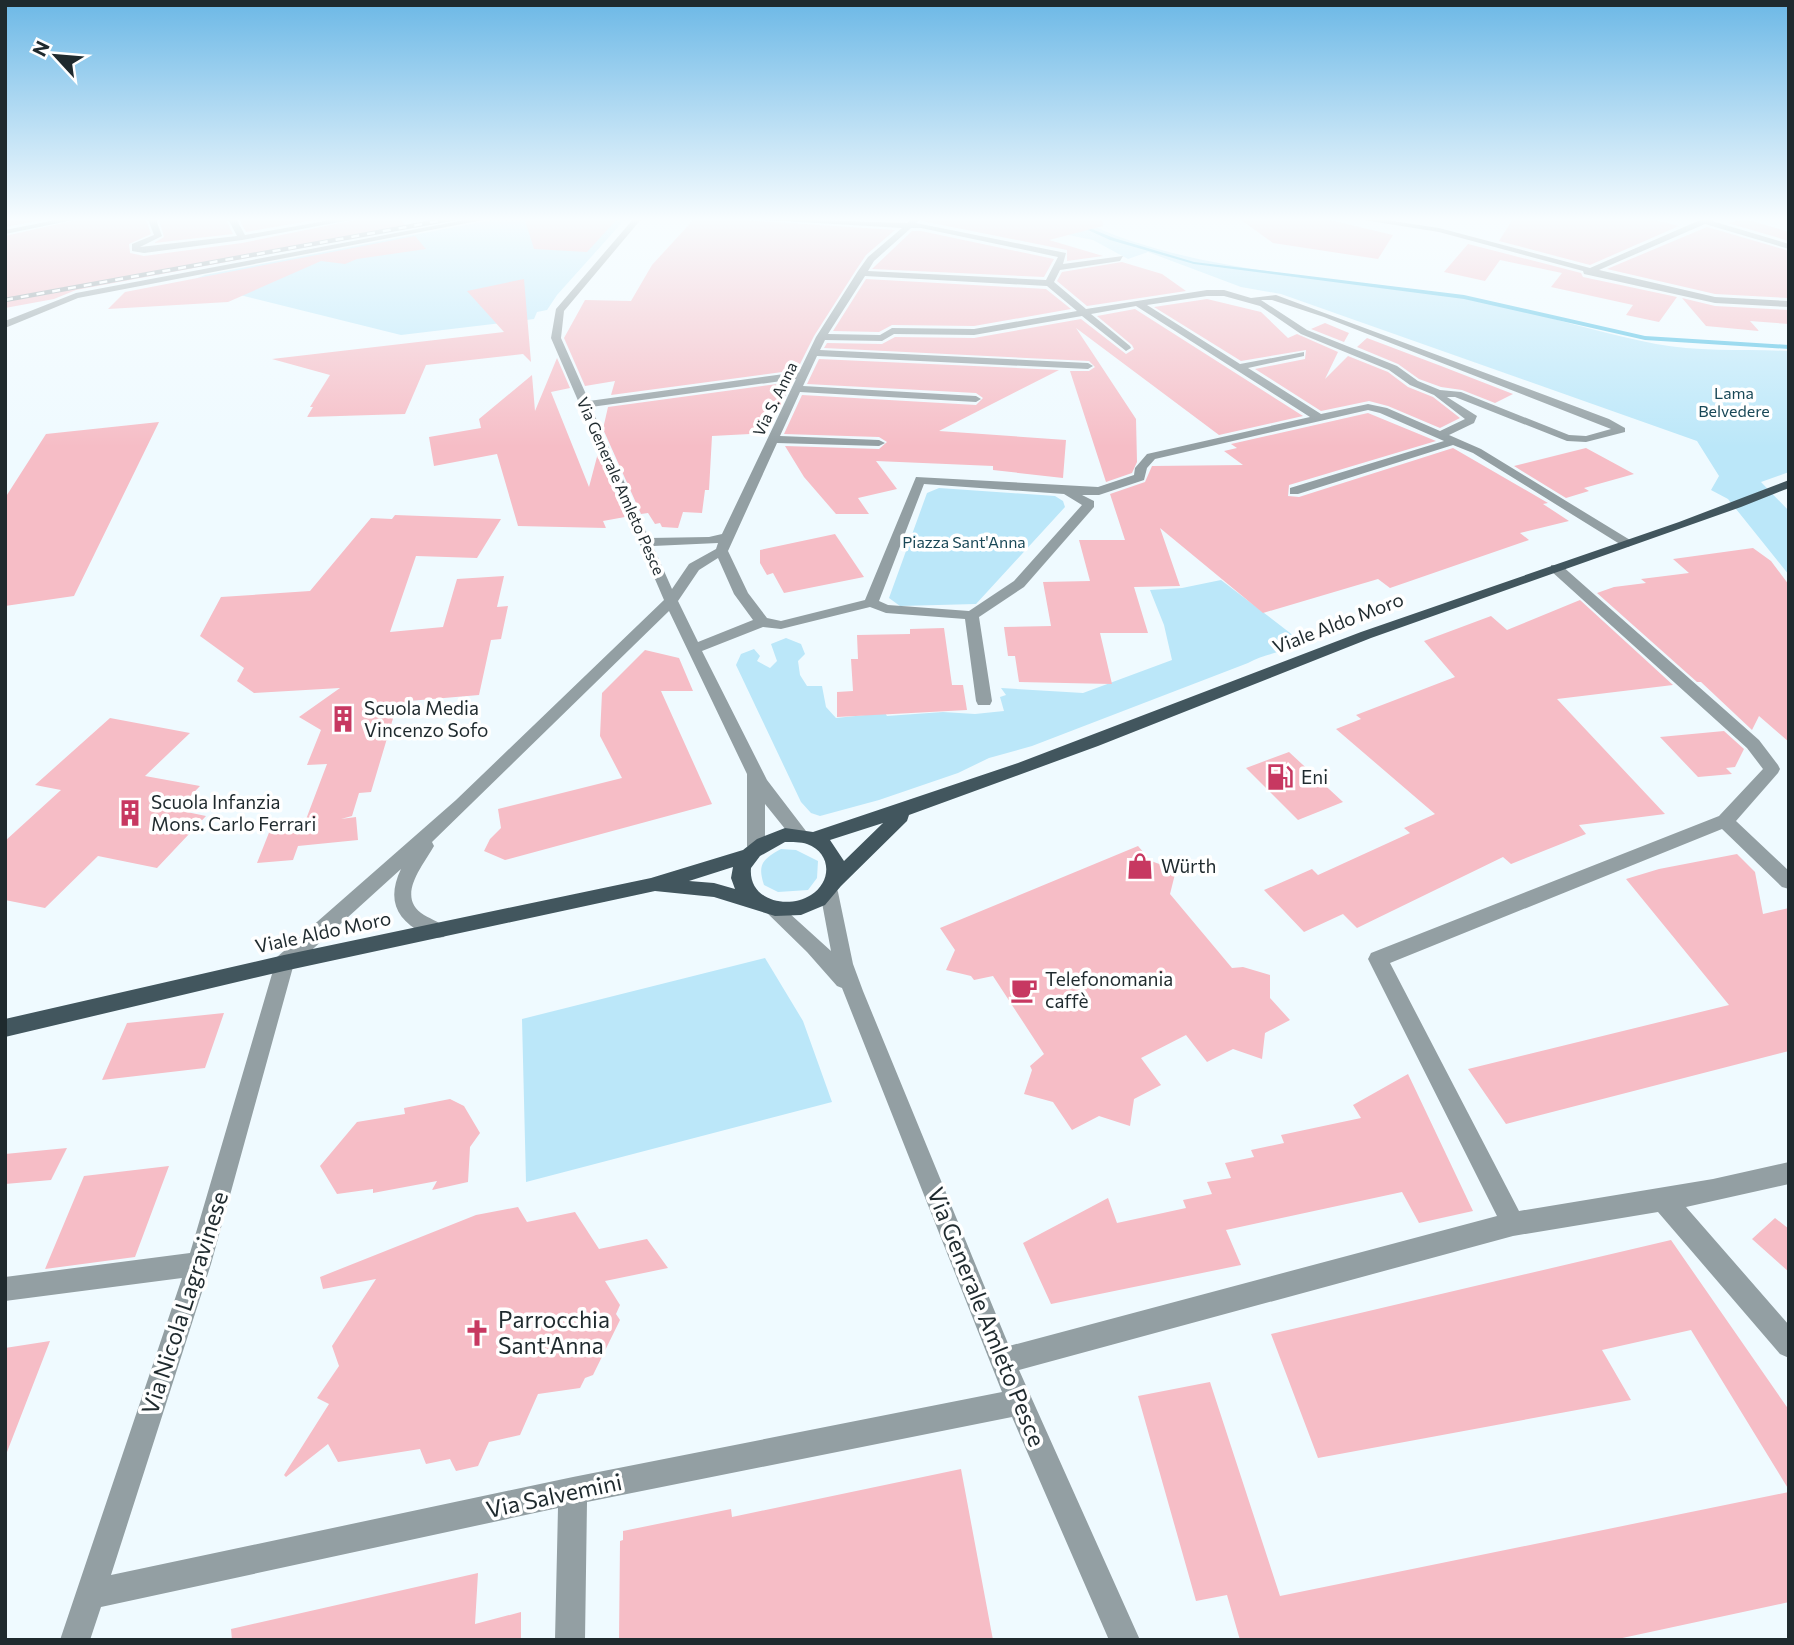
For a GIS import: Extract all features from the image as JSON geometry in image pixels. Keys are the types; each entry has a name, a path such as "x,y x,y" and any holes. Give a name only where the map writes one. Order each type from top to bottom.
{"main road":[{"name":"Viale Aldo Moro","path":"808,836 907,811 1089,745 1366,635 1783,486"},
{"name":"Viale Aldo Moro","path":"833,886 876,838 907,811"},
{"path":"808,836 827,845 835,855 839,867 833,886 818,901 803,908 763,905 747,892 741,881 742,869 752,851 770,839 808,836"},
{"name":"Viale Aldo Moro","path":"5,1028 284,964 651,885 752,851"},
{"name":"Viale Aldo Moro","path":"651,885 714,890 763,905"}],"street":[{"path":"5,325 88,294"},
{"name":"Via Generale Amleto Pesce","path":"574,294 559,311 555,338 671,601 753,770 788,822 808,836"},
{"name":"Via S. Anna","path":"724,544 821,337 848,294"},
{"path":"1062,294 1126,348"},
{"path":"821,337 882,338 892,331 974,332 1202,294"},
{"path":"1213,294 1247,298 1273,297 1327,315 1605,421 1621,430 1586,439 1567,438 1457,394 1438,393 1414,383 1393,368 1304,332 1264,304 1247,298"},
{"path":"1687,294 1715,300 1789,304"},
{"path":"1138,303 1319,418"},
{"path":"814,354 1088,366"},
{"path":"1239,367 1300,354"},
{"path":"585,405 803,375"},
{"path":"797,389 976,399"},
{"path":"1438,393 1445,401 1471,416 1470,421 1440,435"},
{"path":"871,603 920,480 1099,491 1140,477 1142,468 1151,456 1368,407 1383,410 1477,452 1628,543"},
{"path":"773,439 879,443"},
{"path":"1294,491 1454,441"},
{"path":"693,649 761,622 781,625 871,603 886,609 972,615 1019,584 1090,504 1068,491"},
{"path":"645,542 709,541 724,544"},
{"path":"438,931 411,916 402,899 404,882 433,834 671,601 694,567 724,544"},
{"path":"724,544 741,593 761,622"},
{"path":"1513,1224 1378,959 1725,821 1772,769 1753,744 1556,568"},
{"path":"972,615 985,701"},
{"name":"Via Generale Amleto Pesce","path":"752,851 757,794 753,770"},
{"path":"284,964 462,804"},
{"path":"1725,821 1789,883"},
{"name":"Via Generale Amleto Pesce","path":"833,886 841,955 853,991 1019,1402 1125,1640"},
{"name":"Via Generale Amleto Pesce","path":"763,905 814,946 853,991"},
{"name":"Via Nicola Lagravinese","path":"75,1640 199,1264 284,964"},
{"path":"1003,1361 1513,1224 1713,1191 1789,1172"},
{"path":"1663,1199 1789,1345"},
{"path":"5,1289 199,1264"},
{"name":"Via Salvemini","path":"91,1594 573,1491 1019,1402"},
{"path":"570,1640 573,1491"}],"green space":[{"path":"235,294 558,294 547,310 537,312 534,319 401,335"},
{"name":"Lama Belvedere","path":"1281,294 1441,294 1672,347 1789,351 1789,472 1761,482 1789,511 1789,575 1728,499 1711,490 1719,476 1697,441"},
{"name":"Piazza Sant'Anna","path":"939,488 1055,496 1063,501 1065,507 976,604 900,606 889,598 927,493"},
{"path":"1221,580 1294,636 1290,647 1032,746 989,758 958,773 879,800 820,816 811,813 801,802 736,665 741,654 754,649 760,656 757,661 770,668 777,661 771,644 786,638 801,644 805,654 798,661 800,675 807,686 822,686 826,707 836,718 885,713 887,716 1004,711 1000,697 1006,695 1001,688 1083,693 1172,660 1164,625 1150,590 1182,588"},
{"path":"781,849 796,850 818,861 817,878 808,890 778,892 764,885 761,872 763,863"},
{"path":"765,958 803,1021 832,1102 526,1182 522,1019"}],"building":[{"path":"5,294 67,294 54,299 5,308"},
{"path":"123,294 247,294 228,302 108,309"},
{"path":"469,294 525,294 531,362 523,354 426,365 405,414 307,417 313,407 310,407 330,375 272,359 504,332"},
{"path":"635,294 841,294 814,336 797,370 611,395 615,381 585,386 564,338 585,300 631,301"},
{"path":"857,294 1052,294 1071,309 974,326 892,325 879,332 833,331"},
{"path":"1072,294 1168,294 1087,306"},
{"path":"1582,294 1662,294 1677,297 1659,322 1626,315 1633,305"},
{"path":"1715,294 1789,294 1789,298"},
{"path":"1682,298 1715,306 1789,310 1789,324 1750,321 1759,331 1706,326"},
{"path":"1207,299 1261,312 1288,338 1297,334 1338,352 1325,379 1348,356 1388,372 1408,387 1433,397 1460,418 1440,428 1369,401 1321,411 1255,369 1305,359 1306,350 1241,361 1154,307"},
{"path":"1135,309 1303,416 1219,435 1076,328 1136,419 1137,462 1132,473 1106,482 1070,371 1089,371 1095,367 1089,361 824,348 827,343 882,344 895,337 974,338 1081,319 1126,354 1134,349 1132,345 1097,316"},
{"path":"1325,323 1349,333 1344,342 1311,329"},
{"path":"1367,338 1513,394 1495,403 1462,390 1441,387 1419,379 1398,364 1357,347"},
{"path":"557,358 570,388 551,392 589,487 598,453 625,517 603,521 606,528 518,526 497,454 434,466 429,437 481,428 479,419 532,375 535,411"},
{"path":"819,359 1059,370 939,431 1066,440 1063,478 993,470 993,466 876,461 897,489 858,498 869,514 836,514 804,477 785,446 879,449 887,442 879,437 784,434 802,395 976,405 983,398 976,393 807,384"},
{"path":"792,382 767,433 712,436 709,490 705,490 702,513 683,512 678,528 662,527 660,523 655,524 648,513 641,514 603,429 608,407"},
{"path":"1368,413 1436,441 1289,485 1288,496 1299,497 1453,448 1548,503 1543,504 1569,521 1520,533 1529,540 1390,588 1378,579 1263,613 1160,528 1180,586 1134,587 1148,633 1100,633 1112,684 1019,682 1015,656 1008,656 1004,627 1051,626 1043,582 1090,581 1079,540 1125,540 1110,494 1145,482 1152,466 1243,465 1224,451 1237,448 1231,444"},
{"path":"159,422 74,596 5,606 5,498 46,434"},
{"path":"1586,448 1634,474 1584,488 1589,491 1566,498 1514,466"},
{"name":"Scuola Media Vincenzo Sofo","path":"395,515 501,519 477,558 416,556 390,632 443,627 457,579 504,576 497,607 508,606 501,639 491,640 479,695 409,701 408,705 397,705 371,792 359,793 352,816 341,819 356,817 358,840 298,846 293,860 257,863 272,825 305,822 327,764 307,765 321,730 299,717 340,688 254,693 237,681 244,668 200,636 221,597 310,591 371,518 392,519"},
{"path":"835,534 864,577 784,593 773,573 767,575 760,563 760,550"},
{"path":"1753,548 1771,561 1789,585 1789,742 1759,716 1752,730 1701,682 1697,682 1597,593 1614,587 1646,583 1641,579 1689,573 1673,559"},
{"path":"1580,600 1673,685 1557,699 1665,814 1579,825 1586,834 1511,864 1503,857 1357,928 1343,914 1304,932 1264,890 1312,869 1318,875 1410,833 1404,828 1435,814 1336,729 1361,719 1356,715 1455,677 1424,641 1491,616 1507,630"},
{"path":"944,628 952,685 963,685 967,710 837,717 837,692 853,691 851,659 858,659 857,635 910,634 910,629"},
{"path":"645,650 679,658 693,691 661,691 712,804 505,860 484,851 490,839 501,828 498,809 622,778 600,736 602,693"},
{"name":"Scuola Infanzia Mons. Carlo Ferrari","path":"110,718 190,733 145,776 200,786 177,810 206,816 157,868 98,856 45,908 5,900 5,841 61,790 35,785"},
{"path":"1724,731 1744,749 1735,767 1726,768 1732,774 1698,777 1660,737"},
{"path":"1289,752 1343,802 1298,820 1246,768"},
{"path":"1138,846 1151,861 1176,870 1170,894 1232,968 1243,967 1270,975 1270,998 1290,1020 1265,1033 1262,1059 1233,1049 1207,1062 1186,1035 1141,1058 1161,1085 1134,1099 1130,1126 1099,1116 1072,1130 1053,1102 1024,1094 1032,1070 1030,1066 1044,1054 993,976 974,980 971,976 946,970 955,950 940,928"},
{"path":"1737,854 1755,872 1763,914 1789,908 1789,1051 1506,1124 1468,1069 1729,1005 1626,879 1659,869"},
{"path":"224,1013 205,1068 102,1080 127,1023"},
{"path":"1408,1074 1473,1211 1419,1223 1402,1192 1226,1230 1241,1265 1051,1304 1023,1243 1108,1198 1117,1223 1186,1208 1183,1200 1212,1194 1207,1182 1231,1178 1225,1163 1254,1157 1251,1150 1284,1143 1281,1135 1361,1118 1353,1105"},
{"path":"450,1099 464,1106 480,1133 470,1147 468,1182 432,1190 437,1181 373,1193 373,1189 337,1194 320,1166 357,1122 405,1114 404,1108"},
{"path":"67,1148 51,1180 5,1184 5,1154"},
{"path":"169,1166 135,1257 45,1269 84,1176"},
{"name":"Parrocchia Sant'Anna","path":"518,1207 527,1222 575,1212 599,1249 647,1239 668,1268 605,1281 620,1305 616,1314 620,1320 593,1375 585,1378 580,1388 538,1394 520,1435 489,1442 478,1466 456,1471 450,1459 426,1464 420,1449 338,1462 328,1444 286,1477 284,1475 329,1404 317,1398 339,1366 332,1346 376,1279 323,1289 320,1277 476,1215"},
{"path":"1775,1218 1789,1229 1789,1272 1752,1239"},
{"path":"1671,1240 1789,1410 1789,1490 1691,1330 1602,1350 1631,1400 1318,1458 1271,1334"},
{"path":"50,1341 7,1452 5,1348"},
{"path":"1210,1382 1280,1596 1789,1492 1789,1602 1613,1640 1240,1640 1227,1595 1196,1601 1138,1396"},
{"path":"961,1469 993,1640 619,1640 620,1541 623,1540 623,1531 731,1509 732,1517"},
{"path":"478,1573 475,1624 521,1612 521,1640 232,1640 231,1629"}],"waterway":[{"path":"1438,294 1464,297 1645,338 1789,347"}],"railway":[{"path":"5,300 39,294"}],"place":[{"name":"Scuola Media Vincenzo Sofo","path":"343,719"},
{"name":"Eni","path":"1280,777"},
{"name":"Scuola Infanzia Mons. Carlo Ferrari","path":"130,813"},
{"name":"Würth","path":"1140,866"},
{"name":"Telefonomania caffè","path":"1024,990"},
{"name":"Parrocchia Sant'Anna","path":"477,1333"}]}
